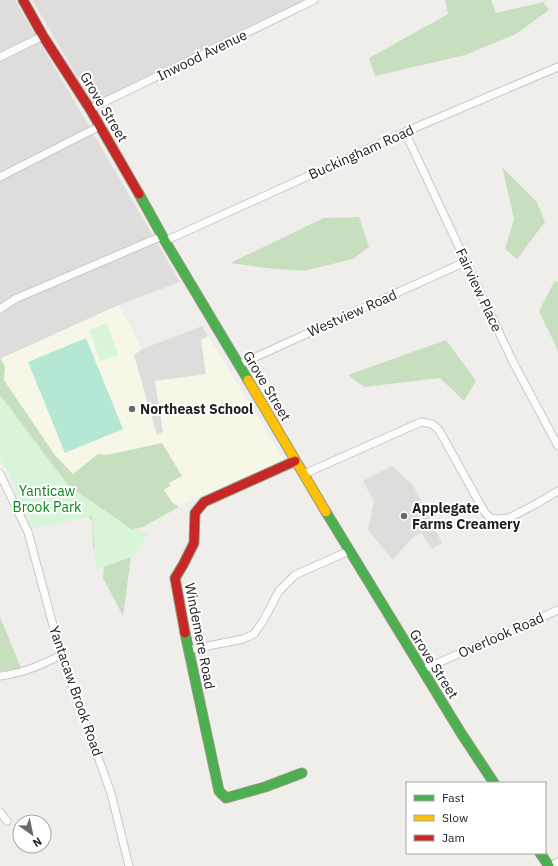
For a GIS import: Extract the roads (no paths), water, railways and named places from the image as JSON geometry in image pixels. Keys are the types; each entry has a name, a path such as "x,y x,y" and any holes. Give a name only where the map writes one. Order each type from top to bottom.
{"main road":[{"name":"Grove Street","path":"23,0 43,36 90,109 238,365 349,551 461,733 493,782"},
{"name":"Windemere Road","path":"295,461 204,502 195,513 194,544 184,565 175,578 188,650 219,791 226,798 266,788 302,774"},
{"path":"541,854 550,866"}],"street":[{"name":"Inwood Avenue","path":"90,109 314,0"},
{"path":"0,57 43,36"},
{"name":"Buckingham Road","path":"0,309 15,299 164,238 405,132 558,67"},
{"path":"0,177 100,126"},
{"name":"Fairview Place","path":"405,132 513,362 558,446"},
{"name":"Westview Road","path":"238,365 465,262"},
{"path":"304,474 421,422 432,424 438,430 484,511 490,518 509,518 558,491"},
{"name":"Yantacaw Brook Road","path":"0,474 28,532 61,655 111,793 129,866"},
{"path":"188,650 243,639 254,634 263,621 279,591 295,575 349,551"},
{"name":"Overlook Road","path":"422,670 558,610"},
{"path":"0,676 44,664 61,655"},
{"path":"0,812 6,821"},
{"path":"550,866 558,862"}],"place":[{"name":"Northeast School","path":"132,409"},
{"name":"Applegate Farms Creamery","path":"404,516"}],"park label":[{"name":"Yanticaw Brook Park","path":"47,500"}]}
